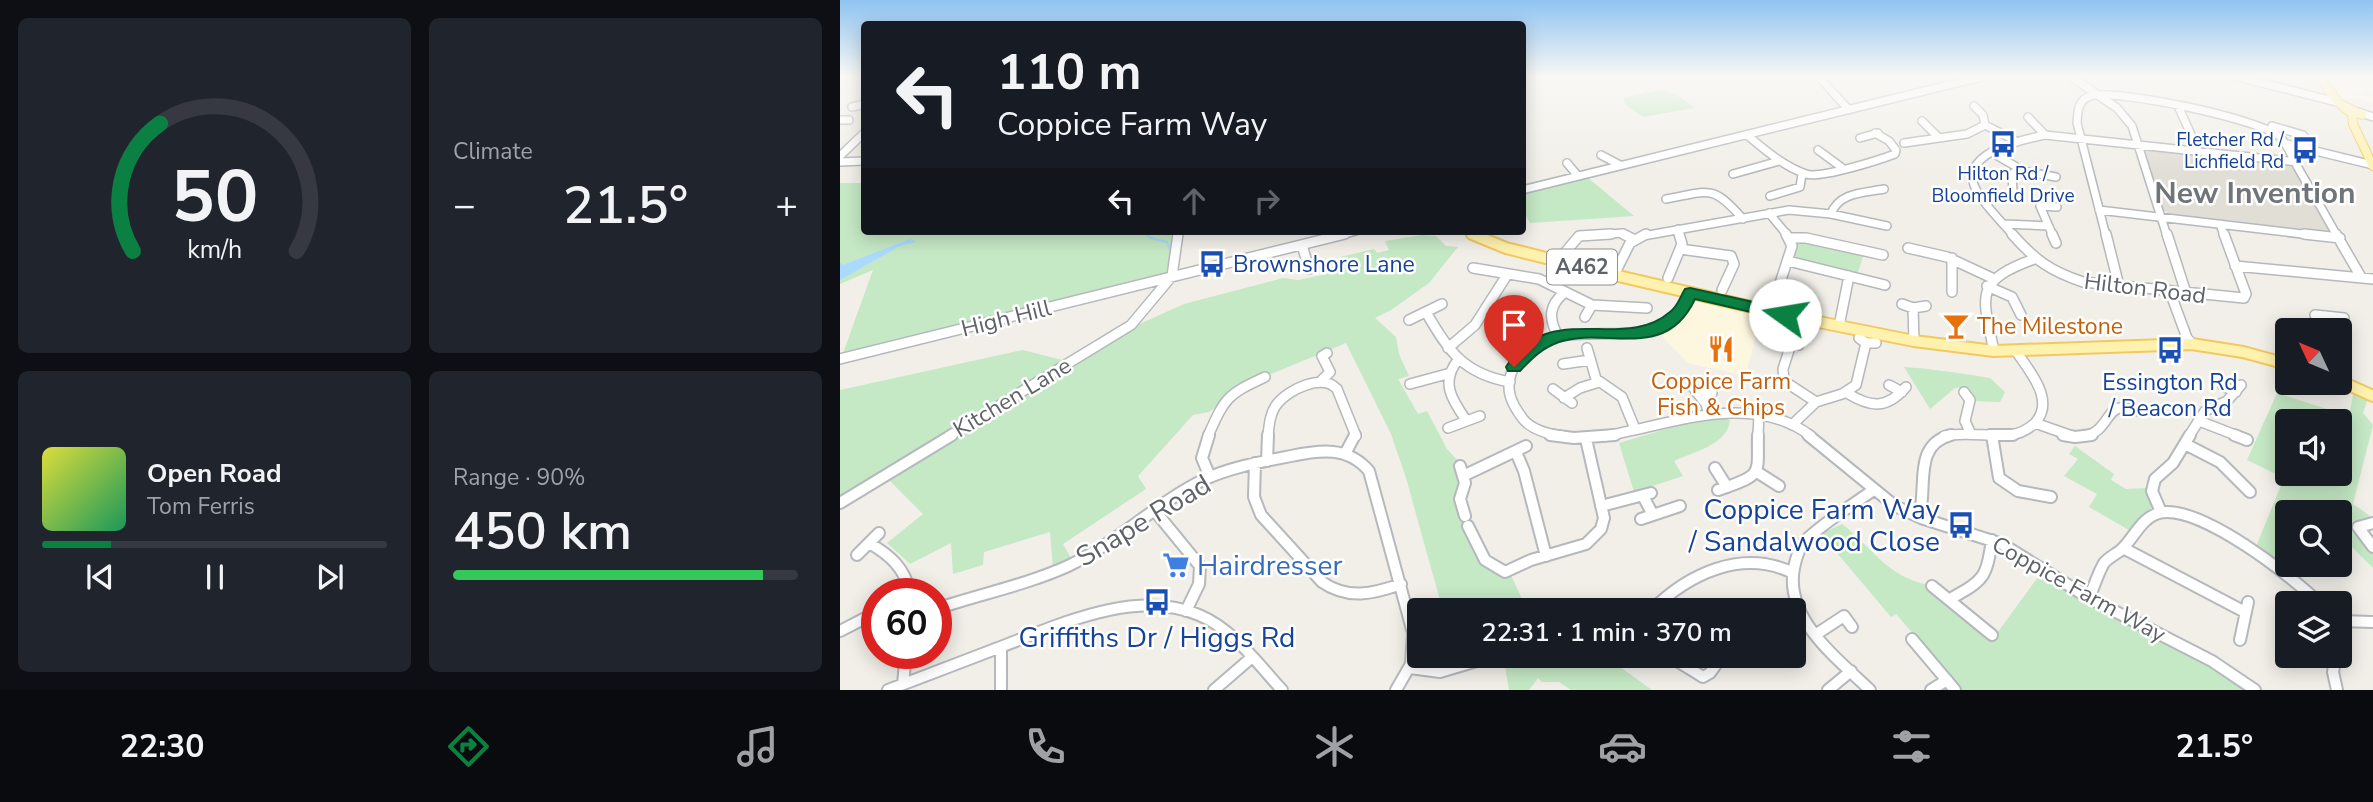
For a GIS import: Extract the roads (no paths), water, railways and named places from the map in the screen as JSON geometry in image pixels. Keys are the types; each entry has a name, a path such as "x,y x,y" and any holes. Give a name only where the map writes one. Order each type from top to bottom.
{"main road":[{"path":"2348,108 2356,113 2373,149"},
{"path":"2356,113 2353,124 2373,165"},
{"name":"A462","path":"1474,235 1506,248 1614,275 1771,312 1914,341 1994,351 2192,344 2243,352 2275,361"},
{"path":"2352,386 2373,396"}],"street":[{"path":"1526,189 1856,108"},
{"path":"2078,108 2077,123 2119,286"},
{"path":"2114,108 2129,121 2139,146 2186,293"},
{"path":"2177,108 2199,152"},
{"path":"2188,108 2271,131 2280,136 2361,277"},
{"path":"2203,108 2297,133 2306,138 2305,148"},
{"path":"1979,109 1985,118 1984,125"},
{"path":"2356,113 2373,118"},
{"path":"2028,116 2045,135"},
{"path":"1935,118 1919,122 1937,136"},
{"path":"840,120 849,120"},
{"path":"1909,140 1964,135 1984,125"},
{"path":"1984,125 2016,141"},
{"path":"1747,135 1779,161 1802,174 1867,164 1895,155 1896,150 1892,144 1878,133 1860,138"},
{"path":"1991,152 2016,141 2045,135 2297,162"},
{"path":"840,156 861,137"},
{"path":"2287,144 2373,165"},
{"path":"1822,150 1841,167"},
{"path":"1991,152 2020,169 2056,177"},
{"name":"Hilton Road","path":"1991,152 1977,162 1973,172 1973,184 2034,258 2073,279 2170,292 2244,298 2246,294 2220,224"},
{"path":"1601,155 1620,165"},
{"path":"840,162 861,161"},
{"path":"1736,175 1779,161"},
{"path":"1567,164 1578,176"},
{"path":"2013,192 2012,174 2020,169"},
{"path":"1773,194 1800,187 1802,174"},
{"path":"1670,198 1705,191 1715,192 1743,219"},
{"path":"1831,214 1834,205 1841,198 1880,191"},
{"path":"2056,243 2040,206 2057,207"},
{"path":"1614,275 1630,243 1647,233 1799,210 1881,224"},
{"path":"2099,210 2340,238"},
{"path":"1769,213 1793,246 1771,312"},
{"path":"2004,224 2048,226"},
{"path":"1666,274 1681,249 1678,229"},
{"path":"1568,252 1579,236 1622,233 1635,240"},
{"path":"1172,276 1177,235"},
{"name":"High Hill","path":"840,359 1341,235"},
{"path":"1790,239 1806,238 1883,255"},
{"path":"1920,239 1920,250"},
{"path":"1302,245 1310,269"},
{"path":"1908,248 1952,258 2012,298 2021,315"},
{"path":"1681,249 1731,256 1734,264 1720,286"},
{"path":"1952,258 1952,292"},
{"path":"1994,351 1985,308 1990,282 2001,270 2034,258"},
{"path":"1788,261 1849,276 1869,278 1885,285"},
{"path":"2235,266 2373,279"},
{"path":"1470,268 1539,279 1592,305 1637,302 1647,308"},
{"path":"1448,348 1465,338 1476,327 1507,275"},
{"name":"Kitchen Lane","path":"840,503 1131,325 1172,276"},
{"path":"1839,326 1849,276"},
{"path":"1558,336 1551,324 1549,312 1567,281"},
{"path":"2170,292 2187,338 2192,344"},
{"path":"1426,312 1439,339 1458,360 1478,374 1510,382 1511,373 1527,352 1558,336 1576,333 1631,335 1655,329 1675,317 1690,293"},
{"path":"1409,320 1442,304"},
{"path":"1902,304 1913,308 1926,306"},
{"path":"1586,317 1592,305"},
{"path":"1913,308 1914,341"},
{"path":"2315,315 2344,318"},
{"path":"1792,425 1816,402 1847,393 1861,375 1860,357 1867,341"},
{"path":"1791,343 1781,367 1781,377 1791,389 1816,402"},
{"path":"1587,348 1599,382 1622,397 1635,429"},
{"path":"1919,517 1924,495 1923,462 1931,445 1948,435 1970,432 2015,434 2035,423 2043,409 2043,395 2016,351"},
{"path":"1327,353 1322,356 1330,372 1322,380 1284,394 1275,403 1254,498 1261,515 1327,587 1347,595 1365,596 1401,584"},
{"path":"1410,384 1447,374 1458,360"},
{"path":"1563,364 1590,360"},
{"path":"1447,374 1454,402 1466,420"},
{"path":"1210,477 1202,458 1203,447 1224,401 1234,391 1265,377"},
{"path":"1322,380 1333,383 1337,389 1355,431 1355,441 1346,452 1363,463 1368,471 1407,608"},
{"name":"Coppice Farm Way","path":"1510,382 1512,403 1529,424 1555,436 1586,439 1709,415 1759,414 1792,425 1872,491 1919,517 1992,540 2023,556 2089,598 2208,658 2255,690"},
{"path":"1553,389 1568,400 1580,388 1599,382"},
{"path":"1847,393 1860,402 1877,406 1891,403 1904,389 1889,385"},
{"path":"2161,512 2152,491 2154,482 2169,468 2205,411 2227,401 2239,389 2223,386"},
{"path":"1709,415 1696,390 1712,393"},
{"path":"1964,392 1970,400 1965,421 1970,432"},
{"path":"2035,423 2069,442 2096,434 2104,427 2110,413 2118,409 2144,412"},
{"path":"1715,468 1723,489 1752,478 1757,472 1759,414"},
{"path":"1448,428 1480,416"},
{"path":"2199,421 2242,442"},
{"path":"1992,434 1999,478 2018,491 2051,497"},
{"path":"1527,446 1462,470 1465,483 1459,490 1459,498 1480,558 1500,571 1509,571 1521,564 1592,540 1604,523 1586,439"},
{"path":"2185,444 2220,462 2228,477 2250,492"},
{"name":"Snape Road","path":"952,604 1005,589 1069,565 1107,544 1210,477 1261,462 1325,450 1346,452"},
{"path":"1516,452 1524,471 1546,556"},
{"path":"1757,472 1779,486"},
{"path":"1870,690 1815,635 1796,600 1793,573 1796,558 1805,540 1872,491"},
{"path":"1601,506 1647,494 1653,515"},
{"path":"1641,519 1680,506"},
{"path":"1155,511 1200,566 1202,576 1197,593 1186,611"},
{"path":"2089,598 2105,562 2123,548 2146,519 2161,512 2197,518 2215,526 2307,591"},
{"path":"2373,523 2358,527 2373,547"},
{"path":"857,555 879,533"},
{"path":"1950,598 1980,582 1988,566 1992,540"},
{"path":"869,543 892,557 900,566 904,578"},
{"path":"2123,548 2246,607 2240,640"},
{"path":"1664,598 1685,583 1731,565 1772,564 1793,573"},
{"path":"1932,586 1946,593 1992,635"},
{"path":"888,690 1069,621 1102,612 1146,607 1186,611 1207,619 1223,630 1282,690"},
{"path":"1815,635 1844,616 1852,627"},
{"path":"840,631 861,620"},
{"path":"2352,621 2373,622"},
{"path":"1912,639 1951,685 1931,690"},
{"path":"1001,647 1001,690"},
{"path":"1214,690 1251,658"},
{"path":"1396,690 1410,668 1440,672 1456,668"},
{"path":"1686,668 1703,677 1714,668"},
{"path":"2334,668 2337,690"},
{"path":"903,684 904,669"},
{"path":"1828,690 1851,671"}],"water":[{"path":"910,239 916,242 900,246 840,280 840,263 843,265"}],"waterway":[{"path":"1146,235 1167,242 1171,252"}],"place":[{"name":"Hilton Rd / Bloomfield Drive","path":"2003,144"},
{"name":"Fletcher Rd / Lichfield Rd","path":"2305,150"},
{"name":"Brownshore Lane","path":"1212,264"},
{"name":"The Milestone","path":"1956,326"},
{"name":"Coppice Farm Fish & Chips","path":"1721,349"},
{"name":"Essington Rd / Beacon Rd","path":"2170,350"},
{"name":"Coppice Farm Way / Sandalwood Close","path":"1961,525"},
{"name":"Hairdresser","path":"1176,565"},
{"name":"Griffiths Dr / Higgs Rd","path":"1157,602"}],"district":[{"name":"New Invention","path":"2255,193"}]}
